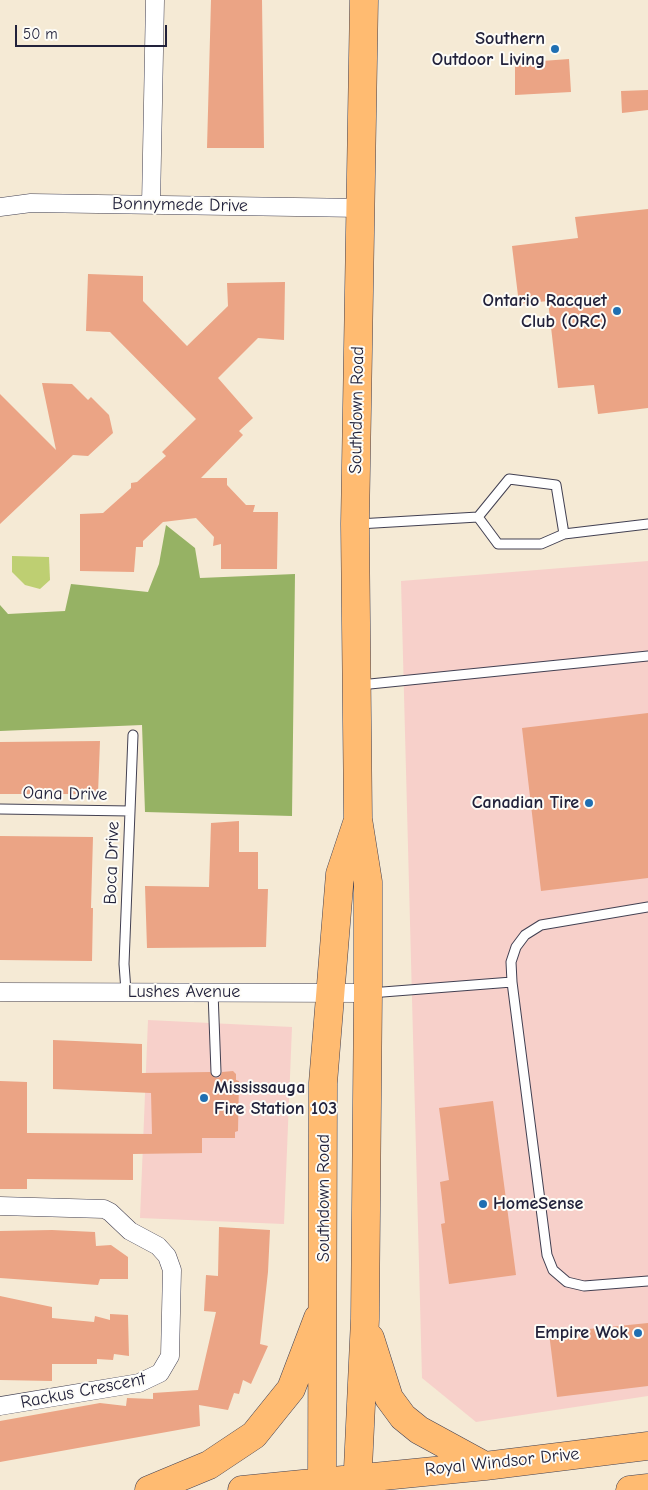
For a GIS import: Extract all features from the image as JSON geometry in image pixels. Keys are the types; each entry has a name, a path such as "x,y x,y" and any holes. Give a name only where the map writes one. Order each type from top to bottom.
{"main road":[{"name":"Southdown Road","path":"357,1483 365,1319 368,993 368,882 358,819 355,524 364,0"},
{"name":"Southdown Road","path":"322,1485 324,1303 323,1083 340,874 358,819"},
{"path":"149,1490 209,1465 254,1434 291,1389 324,1303"},
{"path":"365,1319 389,1398 403,1417 419,1430 486,1466"},
{"name":"Royal Windsor Drive","path":"242,1490 357,1483 648,1446"},
{"path":"630,1490 648,1488"}],"street":[{"path":"151,206 155,0"},
{"name":"Bonnymede Drive","path":"0,207 31,203 361,208"},
{"name":"Lushes Avenue","path":"0,992 368,993"},
{"name":"Rackus Crescent","path":"0,1206 104,1209 110,1212 130,1231 158,1246 167,1256 172,1270 170,1356 160,1374 139,1383 0,1406"}],"lane":[{"path":"355,524 478,517 509,479 556,485 564,534"},
{"path":"478,517 498,544 541,544 564,534 648,524"},
{"path":"358,685 648,656"},
{"name":"Boca Drive","path":"126,991 124,964 133,735"},
{"name":"Oana Drive","path":"0,809 130,811"},
{"path":"648,907 541,925 525,935 516,947 512,962 512,982 547,1256 553,1270 567,1282 584,1286 648,1281"},
{"path":"368,993 512,982"},
{"path":"212,992 216,1072"}],"shaded area":[{"path":"648,561 648,1396 476,1422 422,1378 401,581"},
{"path":"148,1020 292,1027 284,1224 140,1218"}],"green space":[{"path":"166,525 195,548 200,578 295,574 292,816 145,812 142,725 0,731 0,605 8,614 65,611 71,584 148,592 159,564"},
{"path":"12,556 49,557 50,580 40,589 25,585 12,572"}],"building":[{"path":"211,0 262,0 264,148 207,148"},
{"path":"569,59 571,92 515,95 515,63"},
{"path":"648,90 648,110 622,113 621,91"},
{"name":"Ontario Racquet Club (ORC)","path":"648,209 648,408 598,414 594,385 558,388 548,301 519,304 512,246 578,238 575,217"},
{"path":"88,274 143,276 143,301 187,346 228,306 227,283 285,282 284,340 258,338 218,378 253,418 239,431 243,435 201,478 227,478 227,485 246,505 255,505 253,512 278,512 277,569 221,569 221,544 213,546 214,537 196,518 163,522 143,541 143,547 136,547 134,572 80,571 80,514 103,513 131,488 131,483 137,482 166,456 162,452 196,419 110,332 86,331"},
{"path":"42,383 72,384 88,400 91,397 109,415 113,433 88,456 73,455 0,524 0,394 56,450"},
{"name":"Canadian Tire","path":"648,713 648,878 541,891 522,728"},
{"path":"100,741 98,794 0,794 0,742"},
{"path":"239,821 239,852 258,852 258,889 268,889 266,947 147,948 145,886 209,887 211,823"},
{"path":"0,836 93,837 92,961 0,960"},
{"path":"53,1040 142,1044 142,1073 210,1072 216,1078 220,1077 222,1072 233,1071 236,1074 236,1080 239,1081 238,1131 235,1132 235,1138 202,1138 202,1153 133,1154 133,1180 27,1179 27,1189 0,1189 0,1081 27,1082 27,1133 152,1134 151,1093 53,1089"},
{"path":"493,1101 516,1275 449,1284 441,1224 445,1223 440,1182 449,1180 439,1108"},
{"path":"219,1227 270,1230 268,1272 260,1344 268,1346 251,1384 243,1380 239,1394 234,1393 228,1410 199,1405 200,1426 0,1462 0,1421 100,1403 126,1406 127,1398 153,1399 153,1393 198,1390 216,1312 204,1311 206,1275 218,1276"},
{"path":"52,1230 95,1232 96,1246 111,1245 128,1257 128,1279 100,1279 98,1285 0,1278 0,1231"},
{"path":"0,1296 52,1307 52,1318 94,1322 95,1316 110,1320 110,1314 128,1315 129,1356 114,1354 113,1360 97,1359 97,1364 52,1364 52,1381 0,1380"},
{"path":"648,1323 648,1386 557,1397 549,1333"}],"place":[{"name":"Southern Outdoor Living","path":"555,49"},
{"name":"Ontario Racquet Club (ORC)","path":"617,311"},
{"name":"Canadian Tire","path":"589,803"},
{"name":"Mississauga Fire Station 103","path":"204,1098"},
{"name":"HomeSense","path":"483,1204"},
{"name":"Empire Wok","path":"638,1333"}]}
